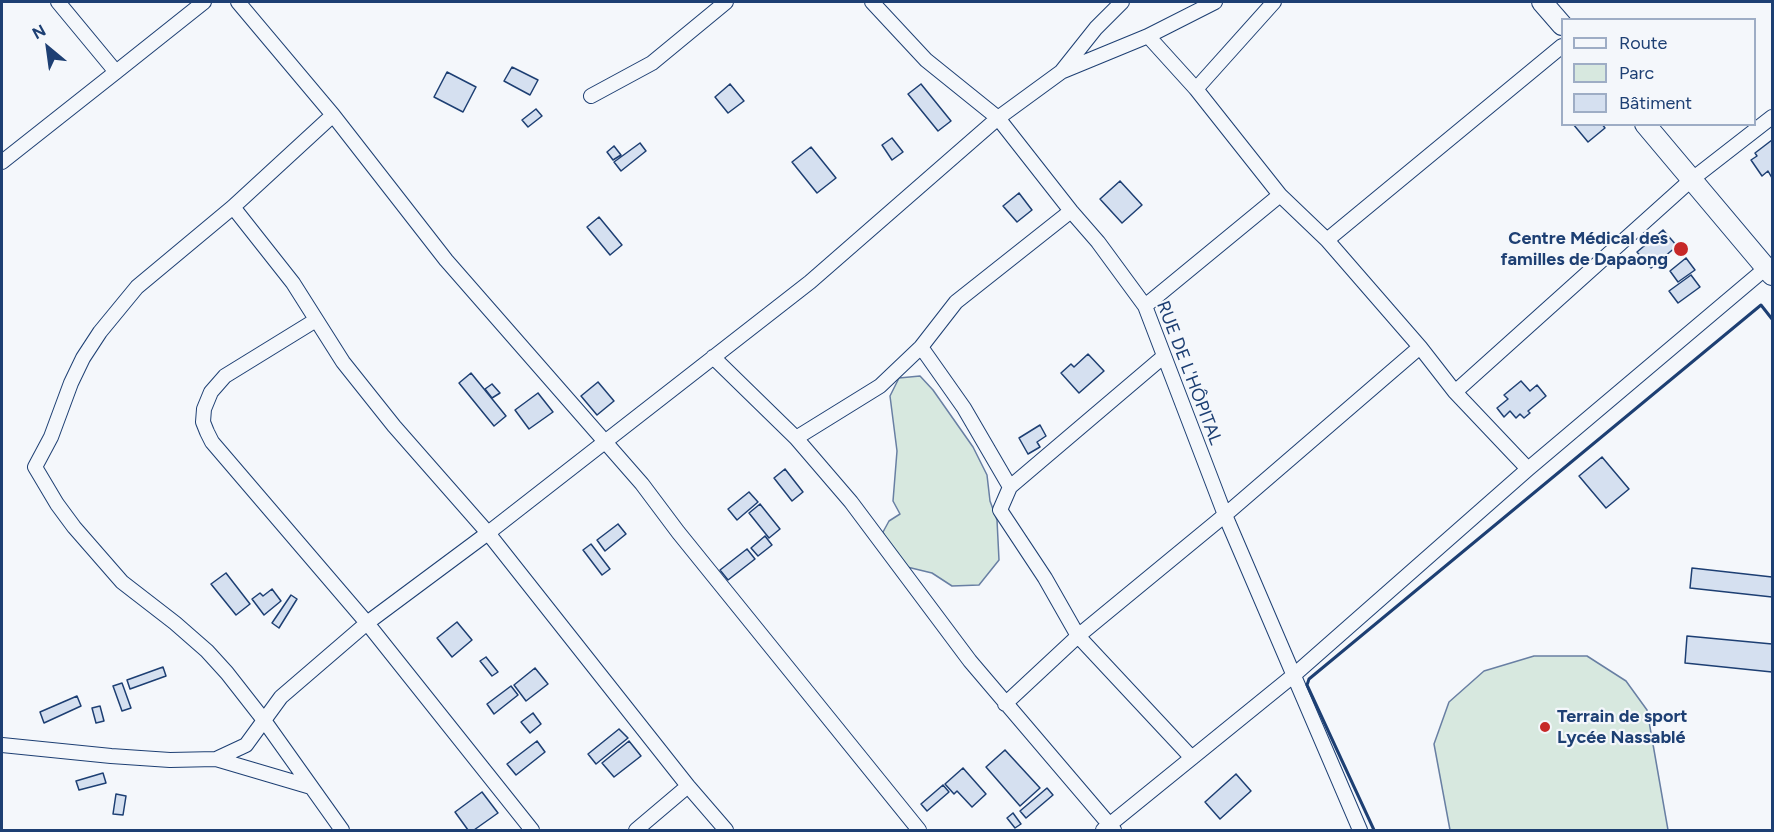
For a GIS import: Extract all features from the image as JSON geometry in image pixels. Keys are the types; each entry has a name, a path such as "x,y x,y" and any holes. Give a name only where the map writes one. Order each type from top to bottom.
{"main road":[{"path":"1647,126 1769,271"}],"street":[{"path":"58,2 117,72"},
{"path":"2,162 204,2"},
{"path":"238,2 333,115 446,260 606,440 919,831"},
{"path":"591,96 652,63 726,2"},
{"name":"RUE DE L'HÔPITAL","path":"872,2 927,60 998,118 1098,242 1145,306 1225,514 1360,831"},
{"path":"1061,72 1096,28 1122,2"},
{"path":"216,759 246,745 281,697 368,623 488,533 810,282 998,118 1061,72 1148,36 1215,2"},
{"path":"1196,89 1274,2"},
{"path":"1148,36 1196,89 1280,195 1327,240 1420,347 1455,392 1528,469"},
{"path":"1327,240 1561,48"},
{"path":"333,115 233,207 137,287 100,332 83,358 71,383 59,418 35,467 57,504 87,543 122,582 207,651 263,719 342,831"},
{"path":"1455,392 1691,180 1773,117"},
{"path":"1145,306 1280,195"},
{"path":"233,207 304,298 343,362 394,426 488,533 726,831"},
{"path":"796,438 880,386 921,347 956,302 1071,211"},
{"path":"713,357 796,438 851,502 963,652 1109,829 1294,675 1528,469 1769,271"},
{"path":"316,320 225,376 211,392 204,409 203,422 212,442 368,623 532,831"},
{"path":"921,347 964,408 1010,487"},
{"path":"1005,704 1078,636 1420,347"},
{"path":"1163,357 1010,487 1000,510 1045,578 1078,636 1192,758"},
{"path":"2,745 170,760 216,759 311,787"},
{"path":"636,831 688,786"}],"green space":[{"path":"920,376 933,390 973,447 987,475 990,501 997,520 999,560 979,585 952,586 932,573 903,566 888,545 883,532 889,521 900,514 893,501 897,451 890,396 899,378"},
{"name":"Terrain de sport Lycée Nassablé","path":"1534,656 1587,656 1626,681 1647,710 1668,830 1450,830 1434,744 1449,702 1484,671"}],"building":[{"path":"512,67 538,80 530,95 504,81"},
{"path":"447,72 476,87 463,112 434,97"},
{"path":"730,84 744,101 728,113 715,97"},
{"path":"921,84 951,121 938,131 908,94"},
{"path":"536,109 542,116 528,127 522,120"},
{"path":"1575,126 1604,126 1605,128 1588,142"},
{"path":"892,138 903,152 892,160 882,145"},
{"path":"1772,140 1772,178 1768,171 1762,176 1751,160 1757,156 1755,153"},
{"path":"640,143 646,151 621,171 614,162"},
{"path":"614,146 621,155 613,160 607,152"},
{"path":"811,147 836,178 817,193 792,162"},
{"path":"1120,181 1142,205 1122,223 1100,199"},
{"path":"1019,193 1032,210 1017,222 1003,206"},
{"path":"599,217 622,245 610,255 587,227"},
{"path":"1663,230 1677,246 1651,268 1637,252"},
{"path":"1686,258 1695,270 1678,282 1670,271"},
{"path":"1691,275 1700,287 1678,303 1669,291"},
{"path":"1088,354 1104,371 1079,393 1061,373 1071,364 1074,367"},
{"path":"471,373 506,416 494,426 459,383"},
{"path":"1521,381 1530,391 1537,385 1546,396 1528,411 1530,413 1524,418 1520,414 1516,418 1510,411 1504,417 1497,408 1508,399 1504,395"},
{"path":"598,382 614,401 597,415 581,396"},
{"path":"492,384 500,393 492,398 485,389"},
{"path":"538,393 553,412 529,429 515,410"},
{"path":"1040,425 1046,436 1037,442 1040,447 1028,454 1019,438"},
{"path":"1602,457 1629,489 1606,508 1579,476"},
{"path":"785,469 803,492 792,501 774,478"},
{"path":"749,492 758,502 737,520 728,509"},
{"path":"760,504 780,529 769,538 749,513"},
{"path":"618,524 626,534 605,551 597,540"},
{"path":"765,536 772,545 758,556 751,548"},
{"path":"591,544 610,569 602,575 583,550"},
{"path":"747,549 755,559 728,580 720,570"},
{"path":"1692,568 1772,577 1772,597 1690,588"},
{"path":"226,573 250,604 236,615 211,584"},
{"path":"272,589 281,601 264,615 252,599 260,593 263,596"},
{"path":"291,595 297,599 279,628 272,623"},
{"path":"457,622 472,640 452,657 437,638"},
{"path":"1687,636 1772,644 1772,672 1685,663"},
{"path":"486,657 498,672 492,676 480,661"},
{"path":"163,667 166,676 130,689 127,680"},
{"path":"535,668 548,684 526,701 514,685"},
{"path":"122,683 131,708 122,711 113,686"},
{"path":"511,686 518,695 494,714 487,704"},
{"path":"77,696 81,706 44,723 40,712"},
{"path":"100,706 104,721 96,723 92,708"},
{"path":"533,713 541,724 530,733 521,722"},
{"path":"619,729 628,738 596,764 588,754"},
{"path":"537,741 545,752 516,775 507,764"},
{"path":"629,741 641,756 614,777 602,763"},
{"path":"1005,750 1040,788 1020,806 986,767"},
{"path":"963,768 986,794 972,807 957,791 954,794 945,784"},
{"path":"103,773 106,783 79,790 76,781"},
{"path":"1236,774 1251,791 1220,819 1205,802"},
{"path":"943,785 949,792 927,811 921,804"},
{"path":"1047,788 1053,795 1026,818 1020,811"},
{"path":"482,792 498,813 474,830 468,830 455,812"},
{"path":"116,794 126,796 123,815 113,814"},
{"path":"1013,813 1021,824 1015,828 1007,818"}],"wall":[{"path":"1374,830 1307,685 1309,679 1761,305 1772,319"}],"place":[{"name":"Centre Médical des familles de Dapaong","path":"1681,249"},
{"name":"Terrain de sport Lycée Nassablé","path":"1545,727"}]}
